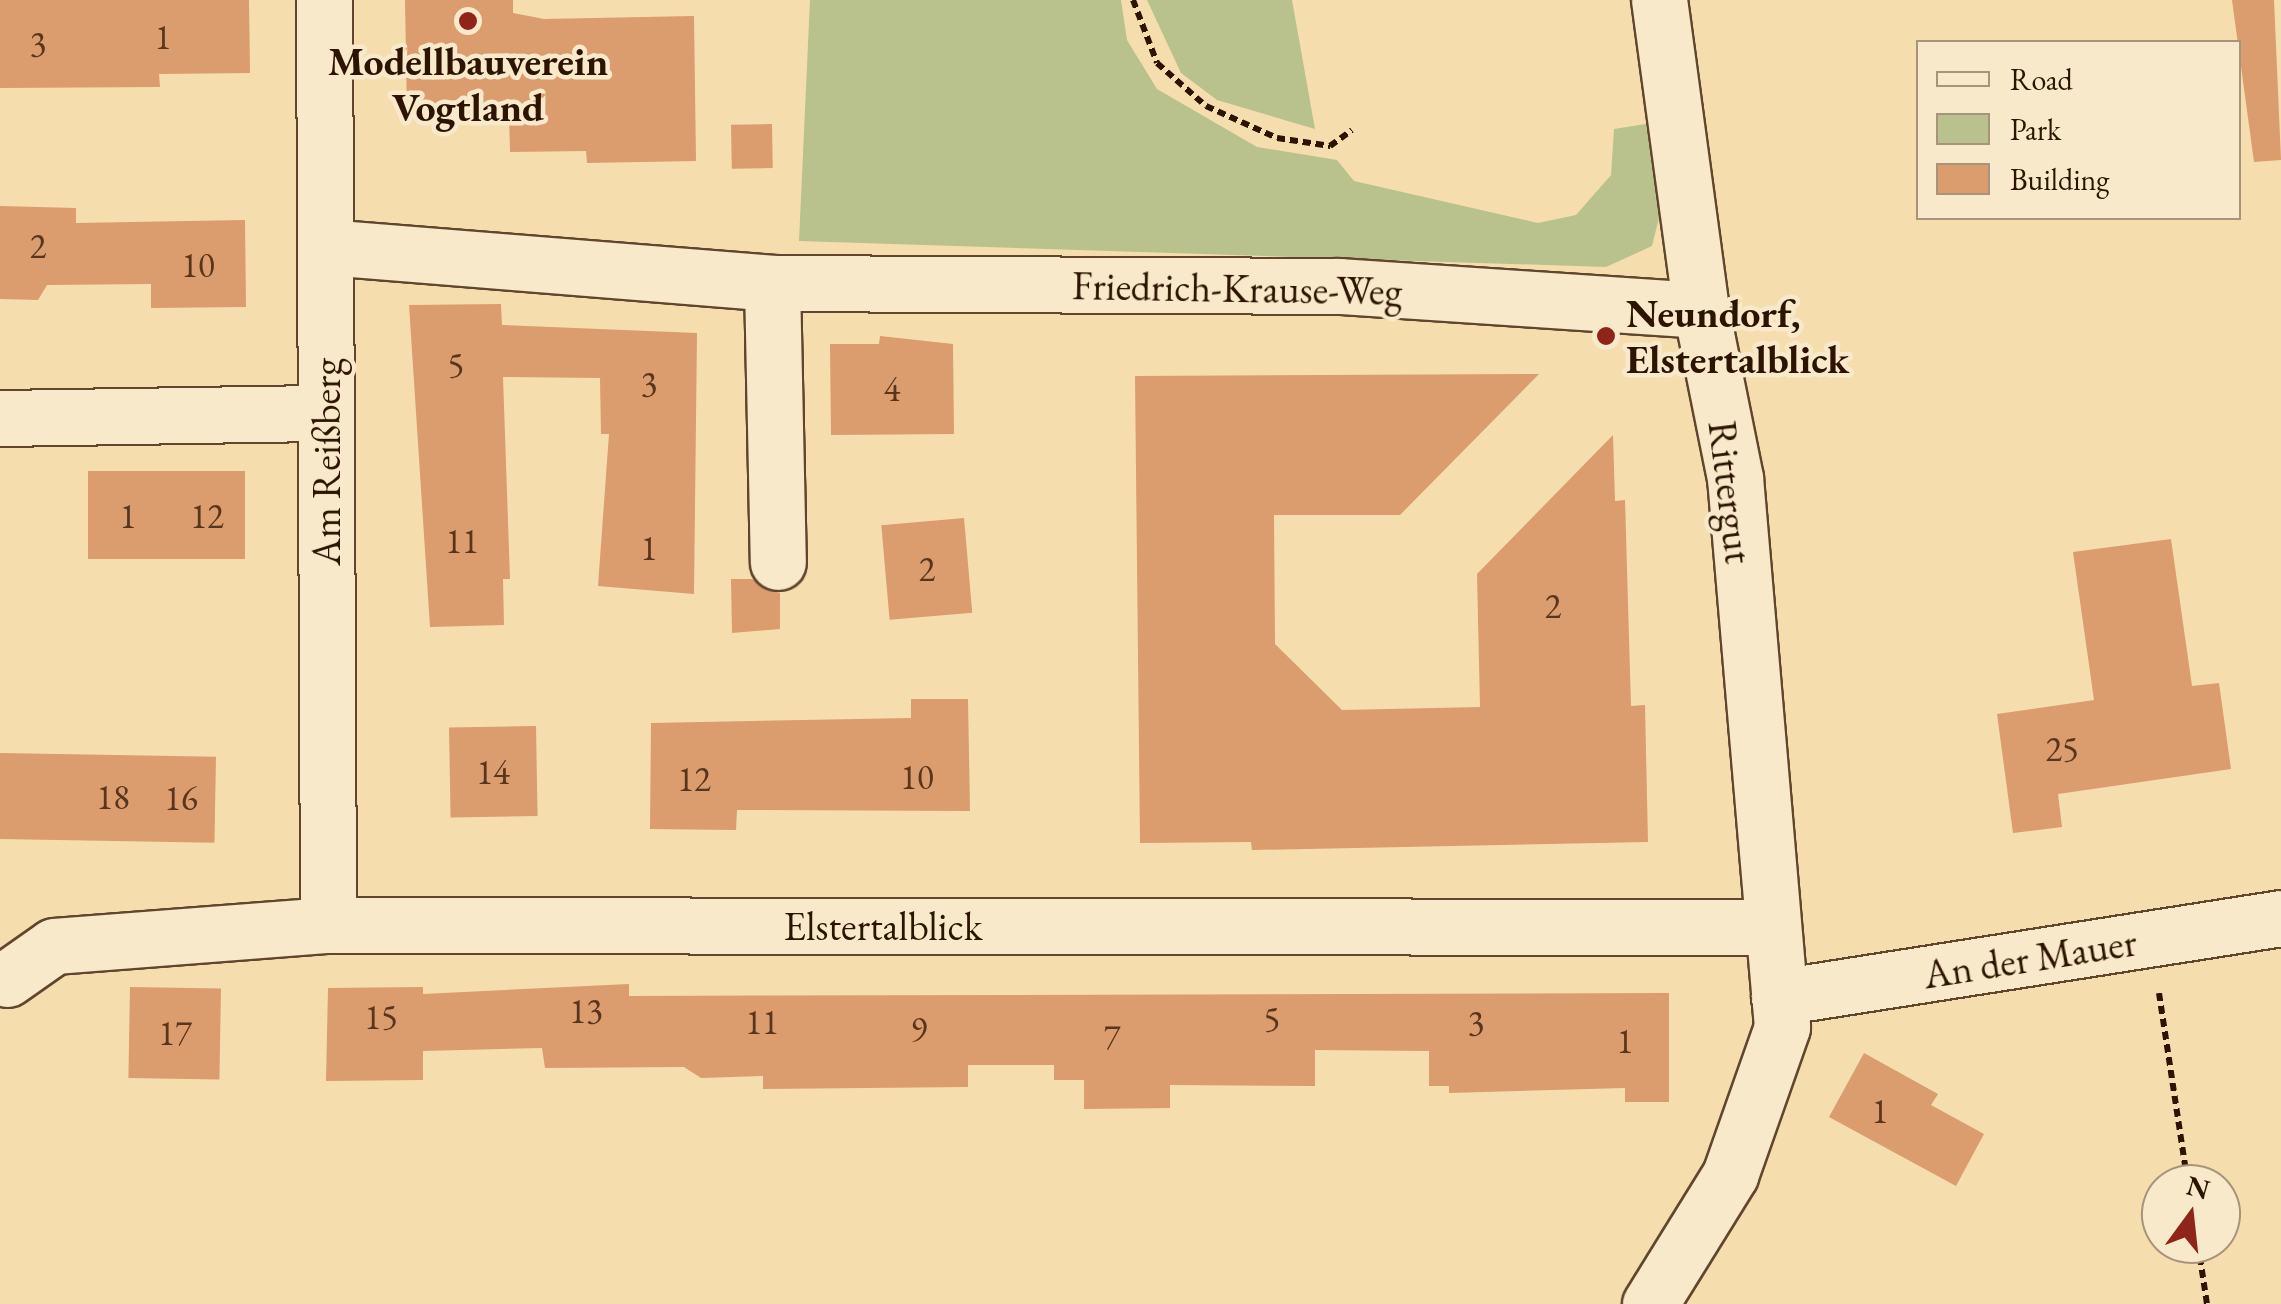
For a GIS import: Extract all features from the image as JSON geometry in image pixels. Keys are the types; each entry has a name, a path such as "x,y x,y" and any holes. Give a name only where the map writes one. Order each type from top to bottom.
{"street":[{"name":"Am Reißberg","path":"324,0 328,925"},
{"name":"Rittergut","path":"1650,1304 1730,1175 1770,1078 1782,1027 1770,928 1735,478 1701,310 1659,0"},
{"name":"Friedrich-Krause-Weg","path":"327,247 772,283 1338,286 1701,310"},
{"path":"772,283 778,562"},
{"path":"0,418 324,413"},
{"name":"An der Mauer","path":"1779,997 2281,918"},
{"name":"Elstertalblick","path":"7,979 54,946 328,925 1770,928"}],"path":[{"path":"1133,0 1157,63 1206,106 1295,140 1330,146 1352,130"},
{"path":"2150,940 2185,1164"},
{"path":"2201,1264 2207,1304"}],"green space":[{"path":"810,0 1121,0 1127,40 1157,89 1257,147 1337,160 1354,181 1538,223 1576,215 1611,175 1614,129 1646,124 1659,218 1652,246 1606,267 799,241"},
{"path":"1147,0 1292,0 1315,129 1217,100 1181,73"}],"building":[{"path":"0,0 249,0 250,73 159,74 160,87 0,88"},
{"path":"405,0 513,0 513,13 544,19 694,16 696,161 587,163 586,151 510,152 509,114 407,115"},
{"path":"2232,0 2274,0 2281,160 2254,162 2241,40 2237,40"},
{"path":"772,124 773,168 732,169 731,125"},
{"path":"0,206 76,208 76,223 245,220 246,307 151,308 151,284 47,285 38,300 0,299"},
{"path":"501,304 502,325 697,333 694,594 598,586 609,434 601,434 600,378 503,377 510,579 503,579 504,625 430,627 409,305"},
{"path":"880,336 953,344 954,434 831,435 830,344 879,344"},
{"path":"1539,374 1400,515 1274,515 1275,644 1342,710 1480,707 1477,574 1613,435 1615,501 1625,500 1631,706 1645,705 1648,842 1252,850 1251,842 1140,843 1135,376"},
{"path":"88,471 245,471 245,559 88,559"},
{"path":"964,518 972,613 890,620 881,525"},
{"path":"2171,539 2192,686 2219,683 2231,769 2058,794 2062,827 2013,833 1997,714 2094,700 2073,552"},
{"path":"731,579 752,579 780,593 780,629 732,633"},
{"path":"911,699 968,699 970,811 737,810 736,830 650,829 651,723 911,718"},
{"path":"536,726 538,816 451,818 449,728"},
{"path":"0,753 216,757 214,843 0,839"},
{"path":"629,984 629,996 1669,993 1669,1102 1625,1102 1625,1088 1449,1093 1449,1086 1429,1086 1429,1051 1315,1050 1315,1086 1170,1085 1170,1108 1084,1109 1084,1080 1054,1080 1054,1065 968,1065 968,1087 763,1089 763,1076 701,1078 684,1067 545,1068 542,1048 423,1051 423,1080 326,1081 328,988 423,987 423,994"},
{"path":"130,987 221,989 219,1080 128,1078"},
{"path":"1864,1053 1938,1094 1931,1105 1984,1134 1956,1186 1829,1117"}],"place":[{"name":"Modellbauverein Vogtland","path":"468,21"},
{"name":"Neundorf, Elstertalblick","path":"1606,336"}]}
